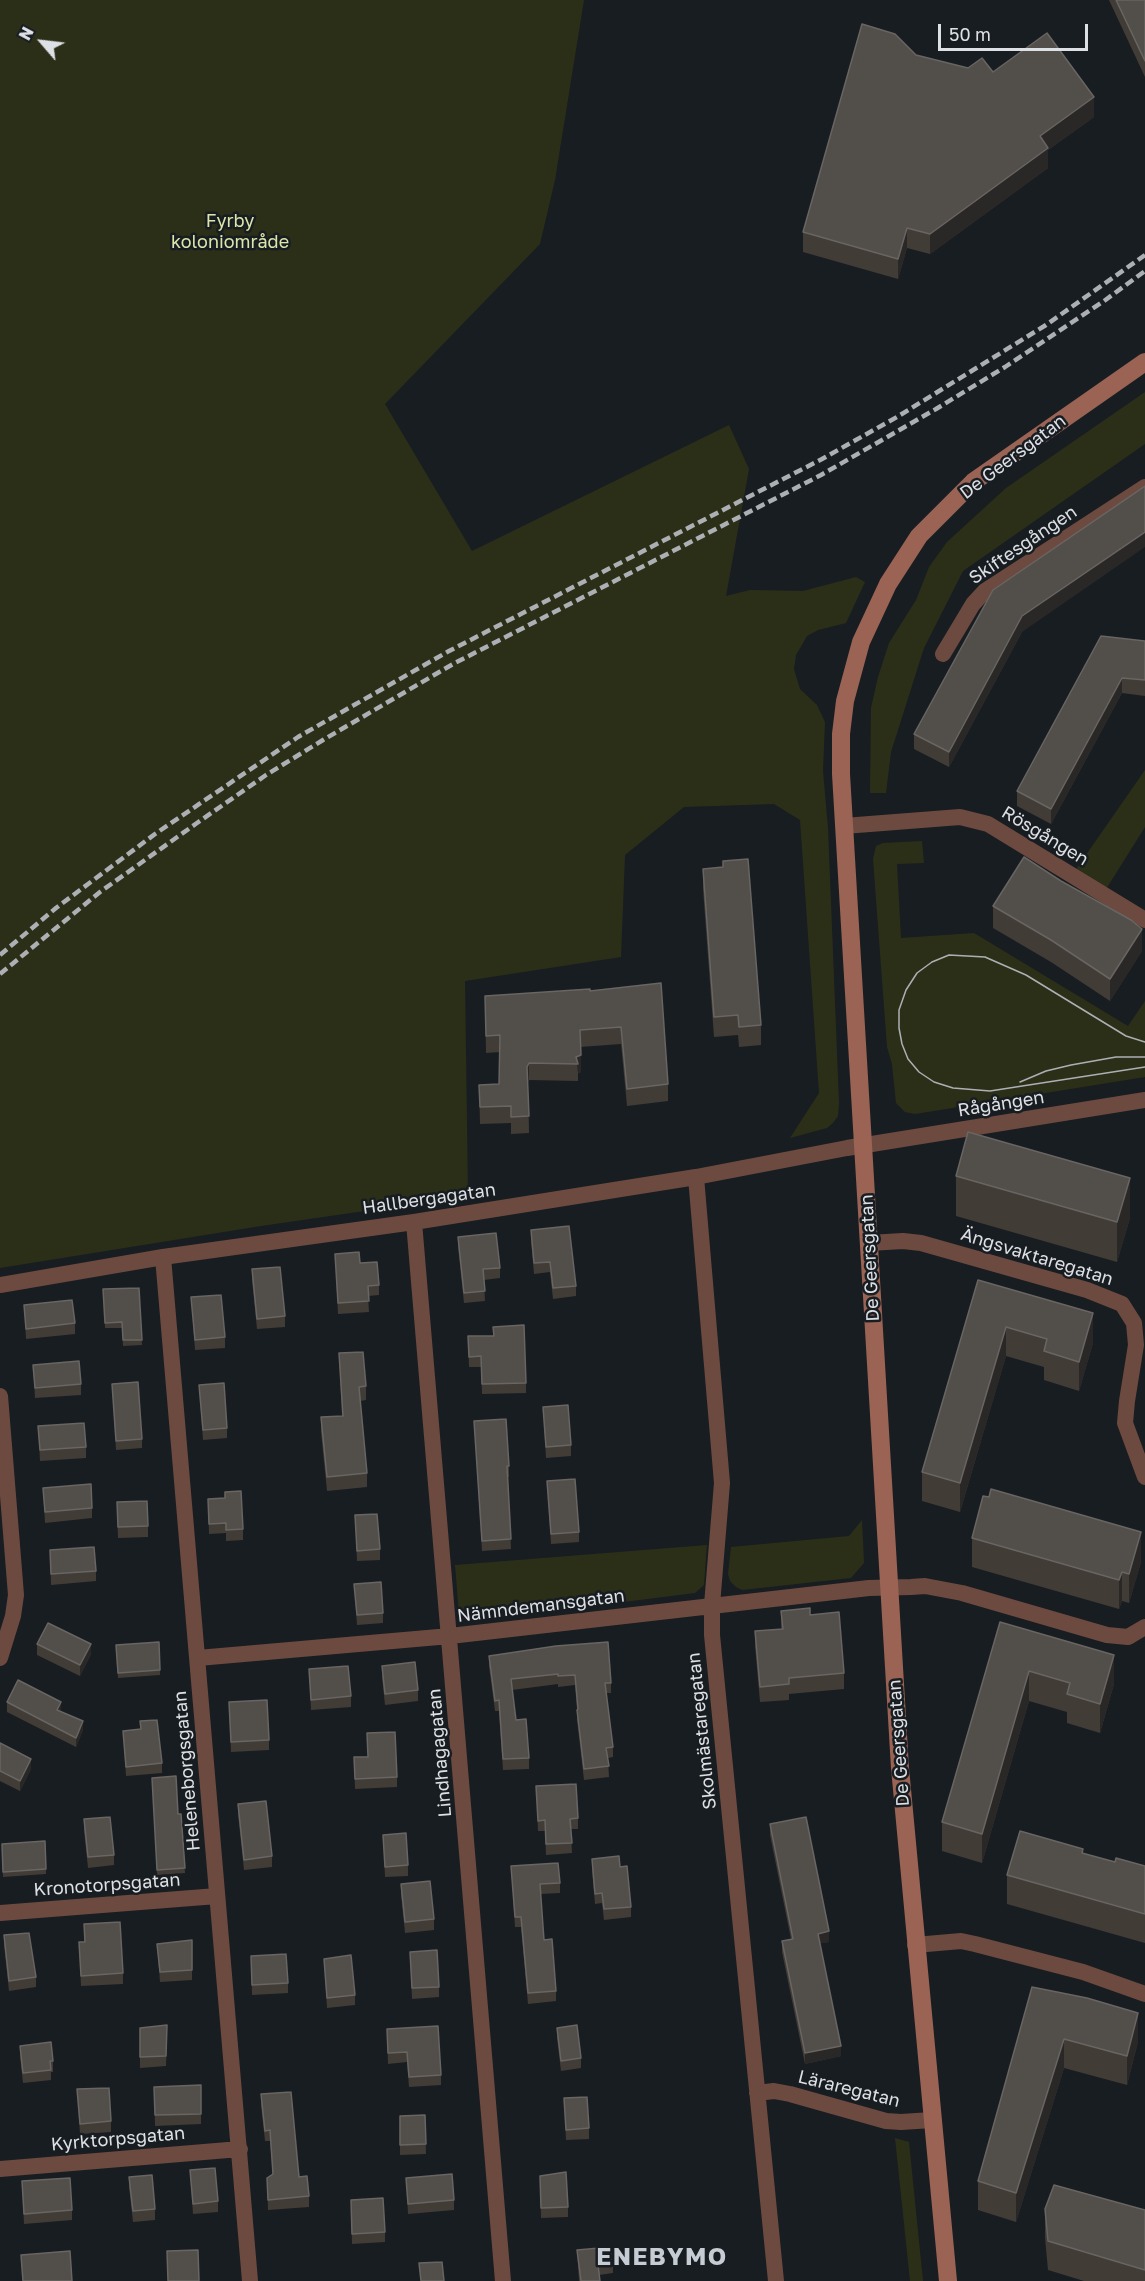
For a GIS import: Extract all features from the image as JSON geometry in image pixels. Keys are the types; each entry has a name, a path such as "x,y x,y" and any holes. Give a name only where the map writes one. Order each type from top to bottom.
{"main road":[{"name":"De Geersgatan","path":"948,2281 900,1768 844,826 841,754 844,701 861,642 888,584 920,536 973,482 1145,363"}],"street":[{"name":"Skiftesgången","path":"943,654 973,604 985,591 1145,487"},
{"name":"Rösgången","path":"844,826 960,817 988,824 1145,920"},
{"name":"Rågången","path":"864,1146 1145,1100"},
{"name":"Hallbergagatan","path":"0,1285 163,1257 414,1222 696,1177 864,1146"},
{"name":"Skolmästaregatan","path":"696,1177 722,1483 712,1605 713,1647 776,2281"},
{"name":"Lindhagagatan","path":"414,1222 502,2281"},
{"name":"Ängsvaktaregatan","path":"869,1243 903,1241 921,1243 1087,1290 1122,1304 1134,1323 1136,1345 1125,1423 1145,1477"},
{"name":"Heleneborgsgatan","path":"163,1257 250,2281"},
{"path":"0,1396 16,1595 13,1616 0,1658"},
{"path":"889,1587 925,1586 962,1593 1107,1635 1128,1637 1145,1627"},
{"name":"Nämndemansgatan","path":"198,1658 450,1636 889,1587"},
{"name":"Kronotorpsgatan","path":"0,1913 217,1896"},
{"path":"915,1944 961,1941 975,1944 1083,1972 1145,1994"},
{"name":"Läraregatan","path":"757,2093 774,2091 790,2094 886,2121 932,2120"},
{"name":"Kyrktorpsgatan","path":"0,2169 240,2148"}],"green space":[{"name":"Fyrby koloniområde","path":"0,0 584,0 555,180 540,244 385,404 472,551 729,425 749,469 726,596 750,590 803,591 856,577 865,582 846,623 818,630 807,636 796,655 794,669 800,689 817,705 825,722 823,771 828,828 839,1103 838,1116 827,1128 790,1138 819,1093 800,820 774,804 684,807 625,855 621,957 465,981 468,1196 261,1226 0,1268"},
{"path":"1145,392 1145,444 963,571 924,648 891,752 886,793 870,793 871,708 878,677 889,643 916,600 929,567 947,542 1006,488"},
{"path":"1145,770 1145,827 1103,894 1072,875"},
{"path":"922,841 924,863 897,864 901,938 974,933 1128,1026 1145,1001 1145,1077 915,1114 905,1112 896,1103 892,1064 887,1047 873,859 876,846 883,843"},
{"path":"862,1520 864,1563 851,1578 742,1590 730,1581 728,1574 731,1547 849,1536"},
{"path":"707,1545 704,1585 695,1593 473,1621 459,1614 455,1565"},
{"path":"895,2138 909,2142 923,2281 910,2281"}],"building":[{"path":"1116,0 1145,0 1145,61"},
{"path":"862,24 895,34 916,55 968,68 982,58 993,72 1047,33 1094,97 1040,136 1048,148 930,234 907,228 898,259 803,232"},
{"path":"1145,486 1145,532 1022,616 949,752 914,734 993,590"},
{"path":"1101,636 1145,641 1145,680 1122,678 1051,809 1017,791"},
{"path":"1024,857 1061,881 1131,920 1142,929 1110,979 1051,940 993,906"},
{"path":"748,859 761,1025 739,1027 738,1015 714,1017 703,869 723,867 723,861"},
{"path":"661,983 668,1084 627,1089 621,1027 580,1030 581,1055 576,1057 578,1064 529,1063 527,1067 529,1116 511,1117 511,1106 480,1107 479,1085 499,1084 500,1035 486,1036 485,996 590,989 590,991"},
{"path":"968,1132 1130,1178 1117,1222 956,1176"},
{"path":"569,1226 576,1286 553,1288 550,1262 534,1263 531,1230"},
{"path":"496,1233 500,1268 483,1269 485,1291 464,1293 458,1237"},
{"path":"359,1252 360,1263 377,1262 379,1285 368,1286 369,1301 338,1303 335,1254"},
{"path":"280,1267 285,1316 257,1319 252,1269"},
{"path":"978,1280 1093,1313 1079,1362 1044,1351 1047,1339 1006,1327 960,1483 922,1472"},
{"path":"139,1288 142,1340 123,1340 122,1322 105,1323 103,1289"},
{"path":"221,1295 225,1337 195,1340 191,1297"},
{"path":"72,1300 75,1323 26,1329 24,1305"},
{"path":"524,1325 526,1383 482,1384 481,1356 469,1357 468,1336 494,1336 493,1327"},
{"path":"363,1352 366,1386 359,1387 367,1473 327,1477 321,1417 343,1416 339,1353"},
{"path":"79,1361 81,1384 35,1388 33,1365"},
{"path":"138,1382 142,1439 116,1441 112,1384"},
{"path":"224,1383 227,1428 203,1430 199,1385"},
{"path":"568,1405 571,1445 546,1447 543,1407"},
{"path":"506,1419 511,1539 482,1541 474,1421"},
{"path":"84,1423 86,1447 40,1450 38,1426"},
{"path":"575,1479 579,1532 551,1534 547,1481"},
{"path":"91,1484 92,1508 45,1512 43,1488"},
{"path":"991,1489 1141,1532 1129,1574 1122,1572 1119,1580 972,1538 983,1496 989,1497"},
{"path":"241,1491 243,1529 226,1530 226,1523 209,1524 208,1499 225,1498 225,1492"},
{"path":"147,1501 148,1526 118,1527 117,1502"},
{"path":"377,1514 380,1549 357,1551 355,1515"},
{"path":"94,1547 96,1571 51,1574 50,1550"},
{"path":"381,1582 383,1613 357,1615 354,1584"},
{"path":"810,1608 810,1615 839,1612 844,1673 789,1678 789,1684 760,1687 755,1631 783,1629 781,1611"},
{"path":"1000,1622 1114,1655 1100,1704 1067,1694 1070,1683 1029,1671 982,1834 942,1822"},
{"path":"48,1623 91,1644 80,1665 37,1644"},
{"path":"159,1642 160,1670 118,1673 116,1645"},
{"path":"608,1642 611,1683 605,1683 613,1747 606,1748 609,1766 584,1769 575,1675 558,1676 558,1674 511,1679 516,1720 526,1719 529,1758 503,1759 499,1700 495,1701 489,1656 556,1646"},
{"path":"415,1662 418,1690 385,1694 382,1666"},
{"path":"348,1666 351,1696 311,1700 309,1669"},
{"path":"18,1680 61,1702 57,1710 83,1721 76,1738 7,1702"},
{"path":"267,1700 269,1740 231,1742 229,1702"},
{"path":"157,1720 162,1763 126,1767 123,1731 141,1729 140,1721"},
{"path":"395,1732 397,1777 355,1779 354,1757 368,1757 367,1733"},
{"path":"0,1743 31,1759 20,1781 0,1771"},
{"path":"176,1776 185,1868 157,1870 152,1778"},
{"path":"576,1784 578,1818 570,1819 572,1843 546,1844 545,1820 538,1821 536,1786"},
{"path":"266,1801 272,1856 244,1860 238,1804"},
{"path":"110,1817 114,1855 88,1857 84,1819"},
{"path":"806,1817 829,1931 818,1934 841,2046 805,2053 782,1941 793,1939 770,1824"},
{"path":"1020,1831 1083,1849 1082,1853 1115,1862 1116,1858 1145,1866 1145,1914 1007,1875"},
{"path":"406,1833 408,1865 385,1867 383,1835"},
{"path":"45,1841 46,1869 3,1872 2,1844"},
{"path":"619,1856 620,1867 627,1866 631,1907 604,1909 602,1893 595,1894 592,1859"},
{"path":"558,1863 560,1883 540,1884 544,1940 552,1939 556,1991 528,1993 521,1917 515,1917 511,1866"},
{"path":"430,1881 434,1919 405,1922 401,1884"},
{"path":"120,1922 123,1973 81,1976 79,1942 85,1942 84,1924"},
{"path":"29,1933 36,1977 9,1981 4,1935"},
{"path":"192,1940 192,1970 160,1972 157,1944"},
{"path":"437,1950 439,1987 412,1988 410,1952"},
{"path":"286,1954 288,1983 252,1985 251,1956"},
{"path":"351,1955 355,1995 327,1998 324,1959"},
{"path":"1032,1987 1087,1998 1138,2013 1127,2056 1064,2039 1016,2193 978,2181"},
{"path":"167,2025 166,2056 140,2057 140,2028"},
{"path":"577,2025 581,2058 561,2061 557,2028"},
{"path":"438,2026 441,2075 409,2077 407,2052 388,2053 387,2029"},
{"path":"51,2042 53,2061 50,2061 51,2070 23,2073 20,2046"},
{"path":"201,2085 201,2114 155,2115 154,2087"},
{"path":"109,2088 111,2121 80,2124 77,2089"},
{"path":"291,2092 299,2177 307,2176 309,2196 268,2200 267,2178 273,2174 270,2130 265,2131 261,2094"},
{"path":"587,2097 589,2128 566,2130 564,2098"},
{"path":"425,2115 426,2144 400,2145 400,2116"},
{"path":"215,2168 218,2201 193,2204 190,2170"},
{"path":"566,2172 568,2207 541,2208 540,2176"},
{"path":"452,2174 454,2200 408,2204 406,2178"},
{"path":"152,2175 155,2209 133,2211 129,2177"},
{"path":"70,2178 72,2210 24,2214 22,2181"},
{"path":"1054,2185 1145,2210 1145,2270 1048,2241 1045,2209"},
{"path":"383,2198 385,2232 352,2234 351,2200"},
{"path":"611,2247 613,2263 598,2265 600,2281 581,2281 577,2250"},
{"path":"198,2250 199,2281 168,2281 167,2251"},
{"path":"70,2251 72,2281 23,2281 21,2255"},
{"path":"442,2262 444,2281 421,2281 419,2263"}],"tram line":[{"path":"1145,1042 1126,1036 1026,975 985,957 949,955 932,962 917,973 906,990 899,1010 899,1028 908,1059 919,1072 934,1082 953,1088 990,1091 1145,1067"},
{"path":"1020,1082 1046,1071 1071,1065 1116,1057 1145,1057"}],"railway":[{"path":"0,955 56,908 155,834 298,737 449,651 822,459 897,417 1046,325 1145,255"},
{"path":"0,974 100,892 266,775 323,740 453,664 821,475 1005,367 1145,271"}],"district":[{"name":"ENEBYMO","path":"662,2257"}]}
